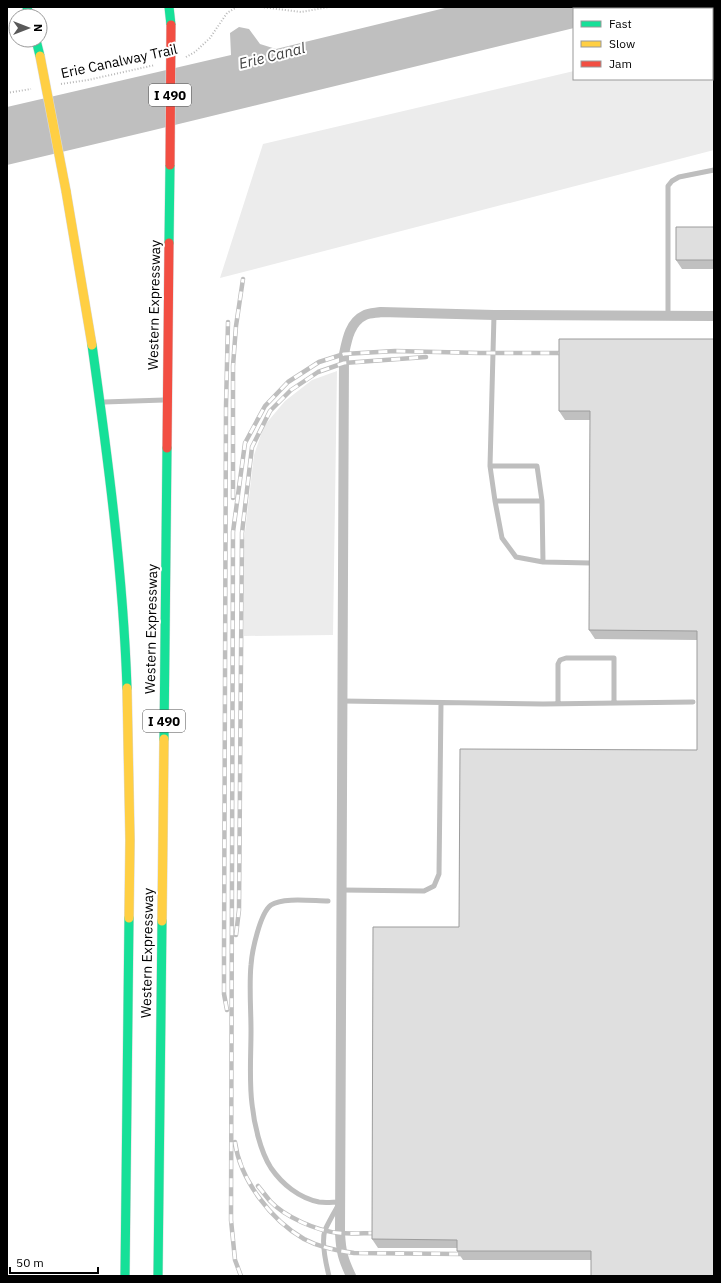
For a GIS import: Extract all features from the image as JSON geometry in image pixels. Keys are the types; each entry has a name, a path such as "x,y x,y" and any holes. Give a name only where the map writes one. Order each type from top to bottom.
{"highway":[{"name":"Western Expressway","path":"158,1276 171,7"},
{"name":"Western Expressway","path":"38,48 66,191 88,318 100,402 110,480 126,677 129,755 130,856 125,1276"}],"street":[{"path":"351,1276 344,1262 341,1251 340,1202 344,354 347,339 353,324 364,315 381,312 494,315 714,316"}],"lane":[{"path":"668,316 668,186 672,181 679,177 714,170"},
{"path":"494,315 490,466 502,538 516,557 543,562 590,563"},
{"path":"100,402 167,400"},
{"path":"490,466 537,466 542,501 543,562"},
{"path":"495,501 542,501"},
{"path":"558,704 558,664 560,660 566,658 614,658 614,703"},
{"path":"342,701 558,704 693,702"},
{"path":"342,890 424,891 434,886 439,874 441,703"},
{"path":"328,901 284,901 272,904 266,910 261,923 255,941 251,965 252,1104 256,1128 270,1166 280,1180 293,1190 308,1198 320,1202 340,1202 325,1231 324,1246 330,1276"}],"path":[{"name":"Erie Canalway Trail","path":"184,57 195,52 210,38 227,13 237,7"},
{"path":"261,7 301,12 329,7"},
{"name":"Erie Canalway Trail","path":"59,85 158,64"},
{"path":"7,93 36,88"}],"shaded area":[{"path":"714,38 714,150 220,278 263,144 573,71 573,80 713,80"},
{"path":"337,371 333,635 244,636 244,541 254,455 264,426 285,401 312,380"}],"water":[{"name":"Erie Canal","path":"449,7 659,7 573,8 573,28 7,165 7,107 231,55 230,33 239,27 249,29 260,44 276,49"}],"building":[{"path":"676,227 714,227 714,260 676,260"},
{"path":"559,339 714,339 714,1276 591,1276 591,1251 457,1251 457,1240 372,1239 373,927 459,927 460,749 697,750 697,631 589,630 590,411 559,411"}],"railway":[{"path":"233,498 233,366 236,326 243,279"},
{"path":"227,1010 224,994 224,957 226,406 228,322"},
{"path":"241,1276 235,1260 231,1220 233,532 245,443 265,406 288,382 319,362 344,354 395,351 563,353"},
{"path":"236,935 239,910 242,533 252,447 270,411 291,390 318,372 344,363 426,357"},
{"path":"235,1142 243,1171 259,1198 280,1221 304,1239 329,1248 354,1253 461,1254"},
{"path":"258,1186 276,1207 293,1218 311,1226 330,1232 339,1233 377,1233"}],"traffic: fast":[{"path":"169,7 171,25"},
{"path":"38,48 40,56"},
{"path":"169,243 170,165"},
{"path":"92,345 109,473 118,559 127,688"},
{"path":"164,739 167,448"},
{"path":"125,1276 129,918"},
{"path":"158,1276 162,921"}],"traffic: slow":[{"path":"40,56 66,191"},
{"path":"66,191 92,345"},
{"path":"127,688 130,840 129,918"},
{"path":"162,921 164,739"}],"traffic: jam":[{"path":"170,165 171,25"},
{"path":"167,448 169,243"}]}
